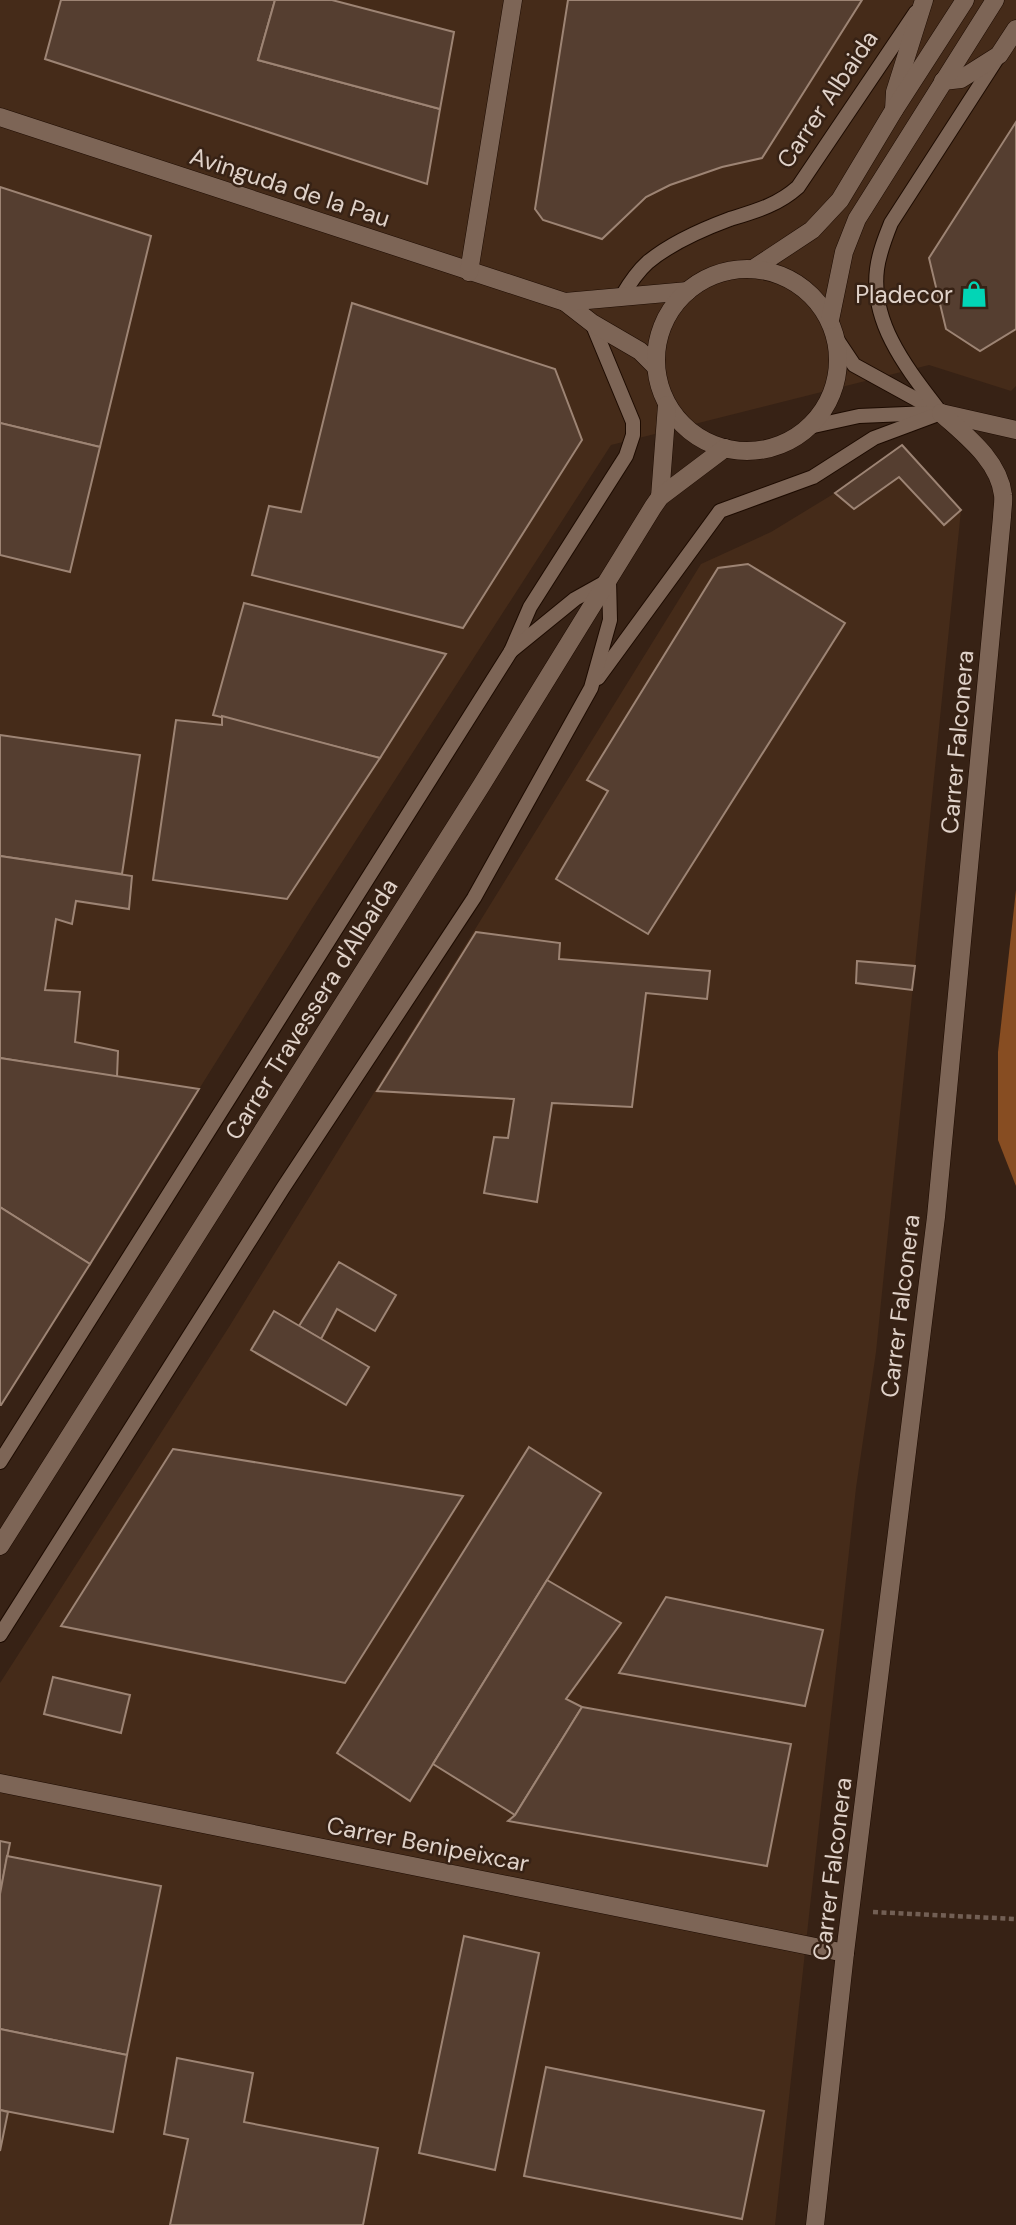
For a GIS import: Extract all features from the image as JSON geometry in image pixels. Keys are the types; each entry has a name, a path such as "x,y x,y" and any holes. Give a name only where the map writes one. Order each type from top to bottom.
{"street":[{"path":"469,272 513,0"},
{"path":"753,269 812,230 840,200 965,0"},
{"path":"833,329 807,291 782,275 753,269 724,271 698,282 664,320 657,343 655,366 659,386 667,405 682,425 702,440 725,448 747,451 769,448 790,440 809,427 823,410 836,380 838,364 833,329 844,252 858,219 995,0"},
{"name":"Carrer Albaida","path":"894,110 895,92 923,1"},
{"path":"943,81 961,79 999,55 1016,29"},
{"name":"Avinguda de la Pau","path":"0,117 565,302 592,323 640,351 655,366"},
{"name":"Avinguda de la Pau","path":"565,302 688,291"},
{"name":"Carrer Travessera d'Albaida","path":"660,497 667,405"},
{"path":"942,413 1016,430"},
{"name":"Carrer Falconera","path":"815,2225 845,1953 936,1217 1003,495 997,475 987,458 942,413"},
{"name":"Carrer Travessera d'Albaida","path":"0,1546 422,880 660,497 725,448"},
{"name":"Carrer Benipeixcar","path":"0,1783 845,1953"}],"lane":[{"name":"Carrer Albaida","path":"622,296 648,262 672,246 722,223 773,205 798,187 923,1"},
{"path":"942,413 896,350 881,308 876,287 876,271 891,223 999,55"},
{"path":"0,1462 512,651 530,607 631,445 633,422 592,323"},
{"path":"833,329 854,365 942,413"},
{"path":"809,427 859,416 942,413"},
{"path":"0,1635 160,1378 474,898 591,688 720,511 813,477 874,438 942,413"},
{"path":"512,651 575,598 609,580 610,620 591,688"}],"path":[{"path":"851,1910 1016,1919"}],"shaded area":[{"path":"0,0 1016,0 1016,386 1011,391 929,365 611,445 313,907 0,1407"},
{"path":"902,445 961,510 876,1352 856,1488 775,2225 0,2225 0,1683 229,1327 701,564 771,532 835,493"},
{"path":"1016,890 1016,1186 998,1140 998,1052"}],"building":[{"path":"61,0 275,0 258,60 440,109 427,184 45,59"},
{"path":"275,0 332,0 454,32 440,109 258,60"},
{"path":"568,0 862,0 762,158 722,167 670,185 646,197 602,239 543,220 535,209"},
{"path":"1016,122 1016,329 980,351 946,329 929,258"},
{"path":"0,187 151,236 100,447 0,423"},
{"path":"352,303 555,369 582,440 463,628 252,575 269,506 301,512"},
{"path":"0,423 100,447 70,572 0,555"},
{"path":"902,445 961,510 944,525 899,477 854,509 835,493"},
{"path":"748,564 845,623 648,934 556,879 608,791 587,780 718,568"},
{"path":"244,603 446,654 380,758 213,715"},
{"path":"222,716 380,758 287,899 153,880 176,720 222,725"},
{"path":"0,735 140,755 122,874 0,856"},
{"path":"0,856 132,876 129,909 76,901 72,924 56,919 45,990 80,992 75,1042 118,1051 117,1077 0,1058"},
{"path":"476,932 560,943 559,959 710,971 707,999 646,993 632,1107 552,1103 537,1202 484,1193 494,1137 508,1138 514,1099 377,1091"},
{"path":"857,961 915,966 912,990 856,983"},
{"path":"0,1058 199,1089 90,1264 0,1207"},
{"path":"0,1207 90,1264 1,1405 0,1405"},
{"path":"339,1262 396,1295 375,1331 337,1309 321,1339 299,1326"},
{"path":"274,1311 369,1367 346,1405 251,1350"},
{"path":"529,1447 601,1493 410,1801 337,1753"},
{"path":"173,1449 463,1496 345,1683 61,1626"},
{"path":"547,1580 621,1623 566,1699 582,1707 515,1815 433,1764"},
{"path":"666,1597 823,1630 805,1706 619,1673"},
{"path":"53,1677 130,1695 121,1733 44,1714"},
{"path":"582,1707 791,1744 767,1866 508,1821 515,1815"},
{"path":"0,1841 10,1843 0,1894"},
{"path":"7,1856 161,1886 127,2055 0,2029 0,1894"},
{"path":"464,1936 539,1953 495,2170 419,2153"},
{"path":"0,2029 127,2055 113,2132 0,2110"},
{"path":"177,2058 253,2073 244,2122 378,2148 363,2225 170,2225 188,2139 164,2134"},
{"path":"546,2067 764,2111 742,2219 524,2176"},
{"path":"0,2110 8,2112 0,2151"}],"place":[{"name":"Pladecor","path":"974,294"}]}
